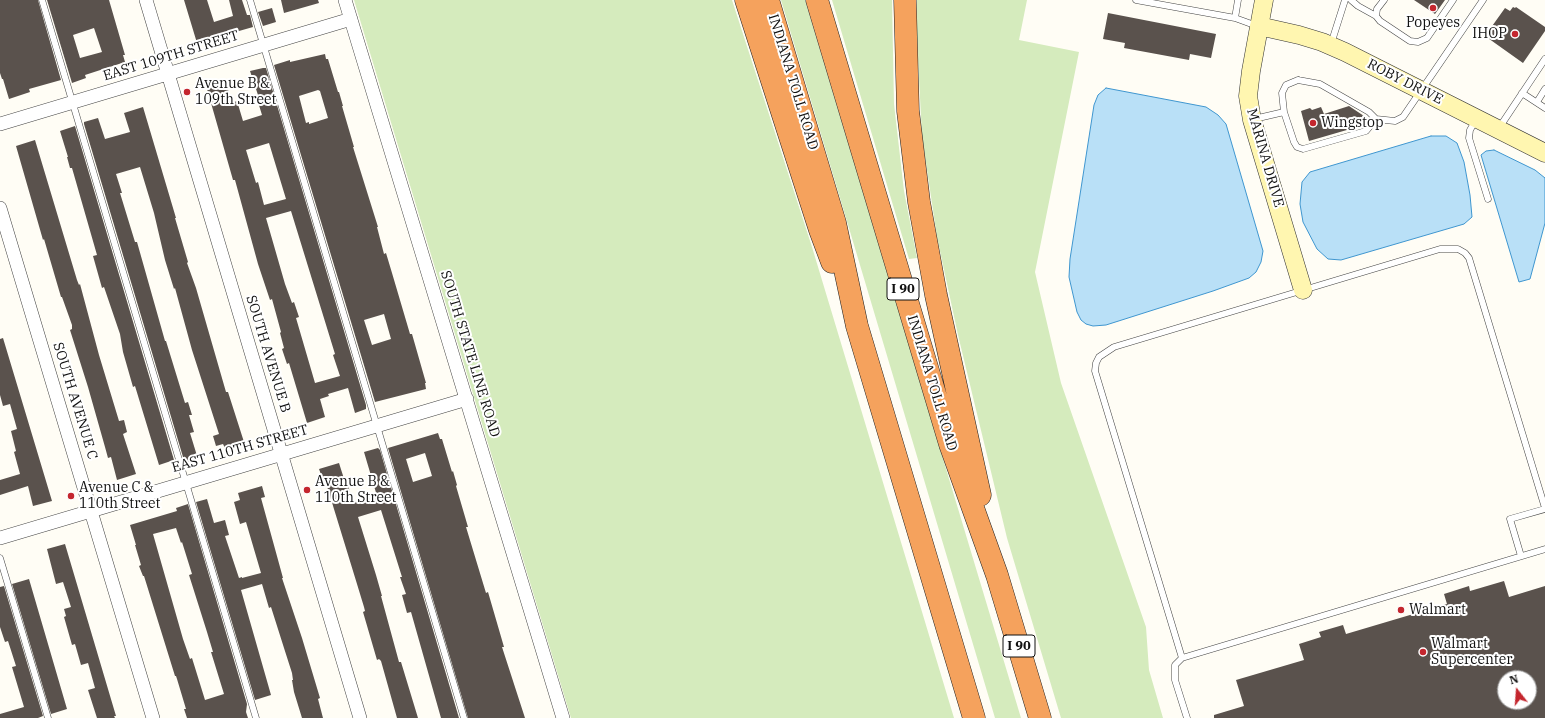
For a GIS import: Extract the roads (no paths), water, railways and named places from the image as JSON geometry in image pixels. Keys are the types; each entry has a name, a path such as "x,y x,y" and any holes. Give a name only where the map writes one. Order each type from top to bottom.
{"highway":[{"path":"746,0 820,230 857,326"},
{"name":"INDIANA TOLL ROAD","path":"768,0 835,223 857,326 974,718"},
{"name":"INDIANA TOLL ROAD","path":"817,0 950,444 997,575 1040,718"},
{"path":"905,0 908,111 919,202 936,295 997,575"}],"street":[{"name":"SOUTH AVENUE B","path":"146,0 360,718"},
{"name":"SOUTH STATE LINE ROAD","path":"345,0 563,718"},
{"name":"MARINA DRIVE","path":"1264,0 1248,96 1252,120 1303,290"},
{"name":"EAST 109TH STREET","path":"0,124 351,19"},
{"name":"ROBY DRIVE","path":"1259,26 1299,35 1330,46 1545,153"},
{"name":"SOUTH AVENUE C","path":"0,208 153,718"},
{"name":"EAST 110TH STREET","path":"0,538 466,399"}],"lane":[{"path":"42,0 256,718"},
{"path":"250,0 464,718"},
{"path":"1136,0 1235,18 1259,26"},
{"path":"1235,18 1238,0"},
{"path":"1330,46 1345,0"},
{"path":"1351,0 1410,41 1418,42 1427,38 1453,0"},
{"path":"1376,16 1377,9 1384,0"},
{"path":"1376,119 1366,130 1303,150 1297,147 1294,142 1284,112 1282,93 1286,84 1298,80 1320,84 1370,112 1376,119 1395,121 1403,117 1483,0"},
{"path":"1498,130 1545,59"},
{"path":"1536,102 1545,89"},
{"path":"1522,93 1545,108"},
{"path":"1252,120 1284,112"},
{"path":"1476,118 1470,130 1469,138 1488,200"},
{"path":"1182,658 1095,371 1096,363 1099,357 1114,347 1303,290 1440,249 1458,249 1465,252 1469,258 1545,508 1510,519 1521,556"},
{"path":"1187,718 1175,680 1175,665 1182,658 1545,549"},
{"path":"0,558 48,718"}],"water":[{"path":"1106,88 1206,107 1218,115 1226,124 1263,251 1261,262 1256,272 1249,278 1106,325 1093,326 1086,324 1081,320 1077,312 1069,277 1070,259 1094,105 1098,95"},
{"path":"1431,136 1446,136 1457,143 1464,162 1472,217 1464,224 1341,260 1328,259 1317,249 1303,222 1300,204 1302,182 1310,172"},
{"path":"1494,150 1535,170 1545,178 1545,223 1530,279 1519,282 1481,155 1486,151"}],"place":[{"name":"Popeyes","path":"1433,8"},
{"name":"IHOP","path":"1515,34"},
{"name":"Avenue B & 109th Street","path":"187,92"},
{"name":"Wingstop","path":"1313,123"},
{"name":"Avenue B & 110th Street","path":"307,490"},
{"name":"Avenue C & 110th Street","path":"71,496"},
{"name":"Walmart","path":"1401,610"},
{"name":"Walmart Supercenter","path":"1423,652"}]}
